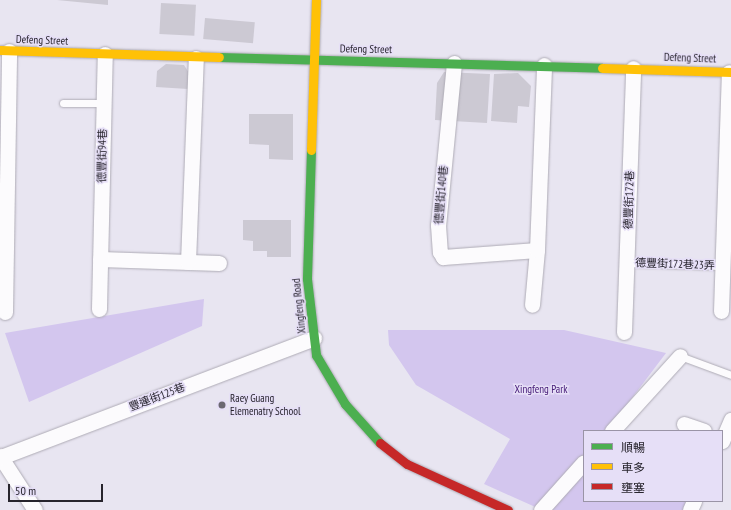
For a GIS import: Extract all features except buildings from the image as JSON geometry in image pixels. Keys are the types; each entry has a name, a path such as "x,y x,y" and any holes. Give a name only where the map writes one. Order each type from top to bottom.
{"street":[{"name":"Xingfeng Road","path":"316,0 307,280 316,355 345,404 372,437 407,464 508,510"},
{"name":"Defeng Street","path":"4,50 196,58 544,65 730,72"},
{"path":"4,50 3,254 5,312"},
{"name":"德豐街94巷","path":"99,309 104,54"},
{"path":"188,262 196,58"},
{"name":"德豐街140巷","path":"454,63 438,225 440,252 444,257 537,250"},
{"path":"532,305 537,250 544,65"},
{"name":"德豐街172巷","path":"624,332 633,68"},
{"path":"721,311 729,160 730,72"},
{"path":"100,259 219,263"},
{"name":"豐連街125巷","path":"0,456 314,338"},
{"path":"613,430 680,356"},
{"path":"684,424 701,430"},
{"path":"0,456 35,510"},
{"path":"541,510 583,463"}],"lane":[{"path":"63,103 103,103"},
{"name":"德豐街172巷23弄","path":"627,263 723,266"},
{"path":"680,356 731,375"}],"green space":[{"path":"204,299 202,326 29,402 5,333"},
{"name":"Xingfeng Park","path":"388,330 564,330 666,353 608,430 583,430 583,502 689,502 685,510 542,510 484,484 510,439 416,385 389,345"}],"traffic: fast":[{"path":"219,57 602,68"},
{"path":"311,150 307,279 316,355 345,404 380,443"}],"traffic: slow":[{"path":"311,150 316,0"},
{"path":"0,50 219,57"},
{"path":"602,68 731,72"}],"traffic: jam":[{"path":"380,443 407,464 508,510"}],"place":[{"name":"Raey Guang Elemenatry School","path":"222,405"}]}
